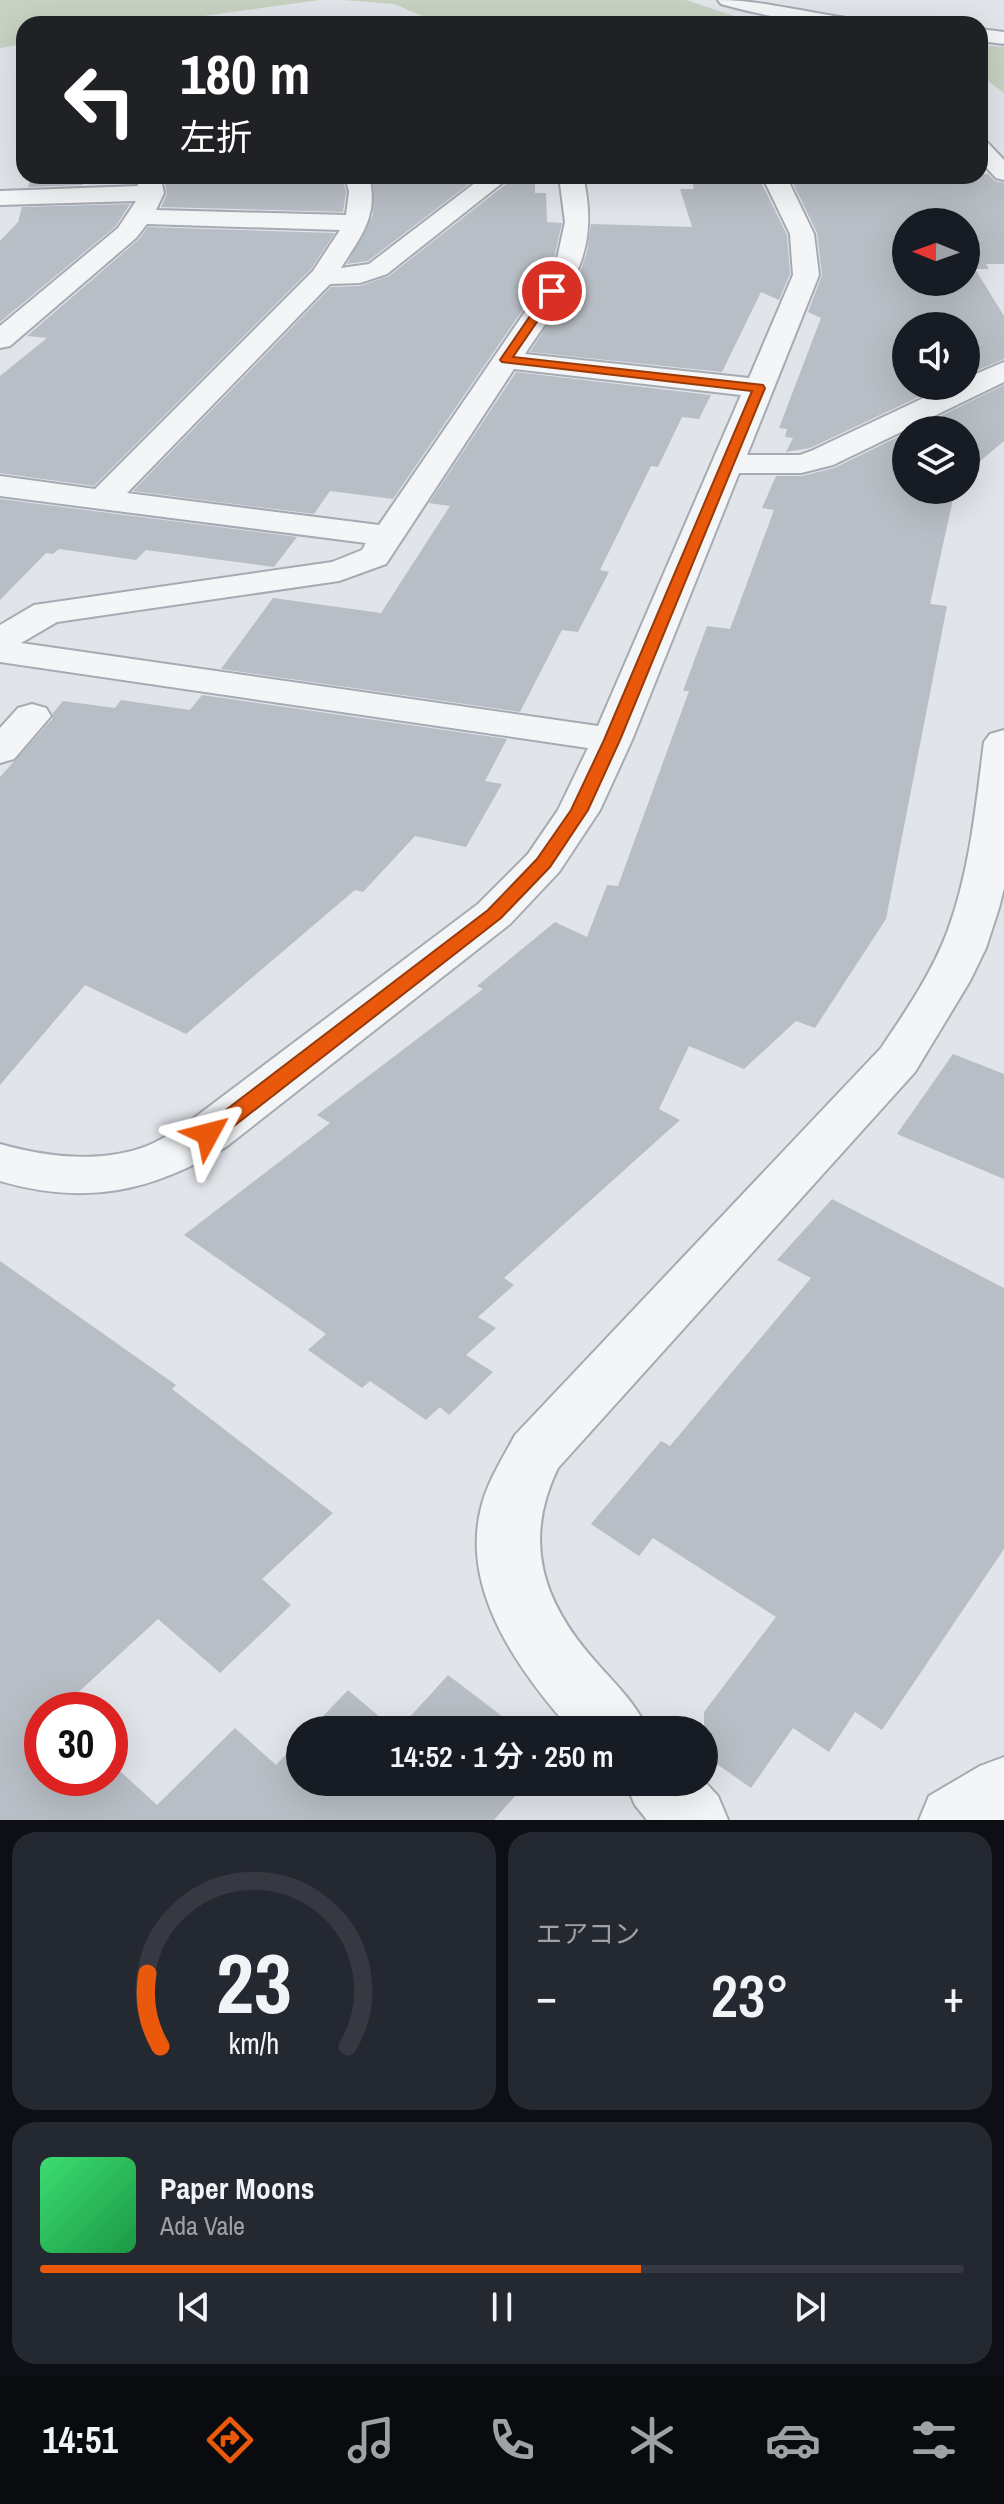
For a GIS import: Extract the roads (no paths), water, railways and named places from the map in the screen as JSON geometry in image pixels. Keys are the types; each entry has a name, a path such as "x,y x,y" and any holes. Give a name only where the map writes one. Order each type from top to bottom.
{"street":[{"path":"727,0 793,16"},
{"path":"988,156 1004,173"},
{"path":"0,198 150,184 141,217 111,248 0,340"},
{"path":"103,499 323,276 357,223 361,192 359,184"},
{"path":"323,276 360,275 378,269 489,184"},
{"path":"0,640 47,613 349,569 374,557 568,268 578,236 579,209 573,184"},
{"path":"0,1162 24,1171 71,1176 121,1172 167,1158 208,1134 494,914 544,863 579,810 612,740 806,275 807,249 802,226 778,184"},
{"path":"141,217 357,223"},
{"path":"506,360 759,388"},
{"path":"728,464 801,464 822,458 1004,371"},
{"path":"0,486 388,536"},
{"path":"0,651 612,740"},
{"path":"0,751 32,716"},
{"path":"602,1716 541,1648 511,1578 510,1512 536,1452 898,1060 944,988 970,930 986,869 1004,742"},
{"path":"954,1820 1004,1790"},
{"path":"672,1796 693,1820"}]}
